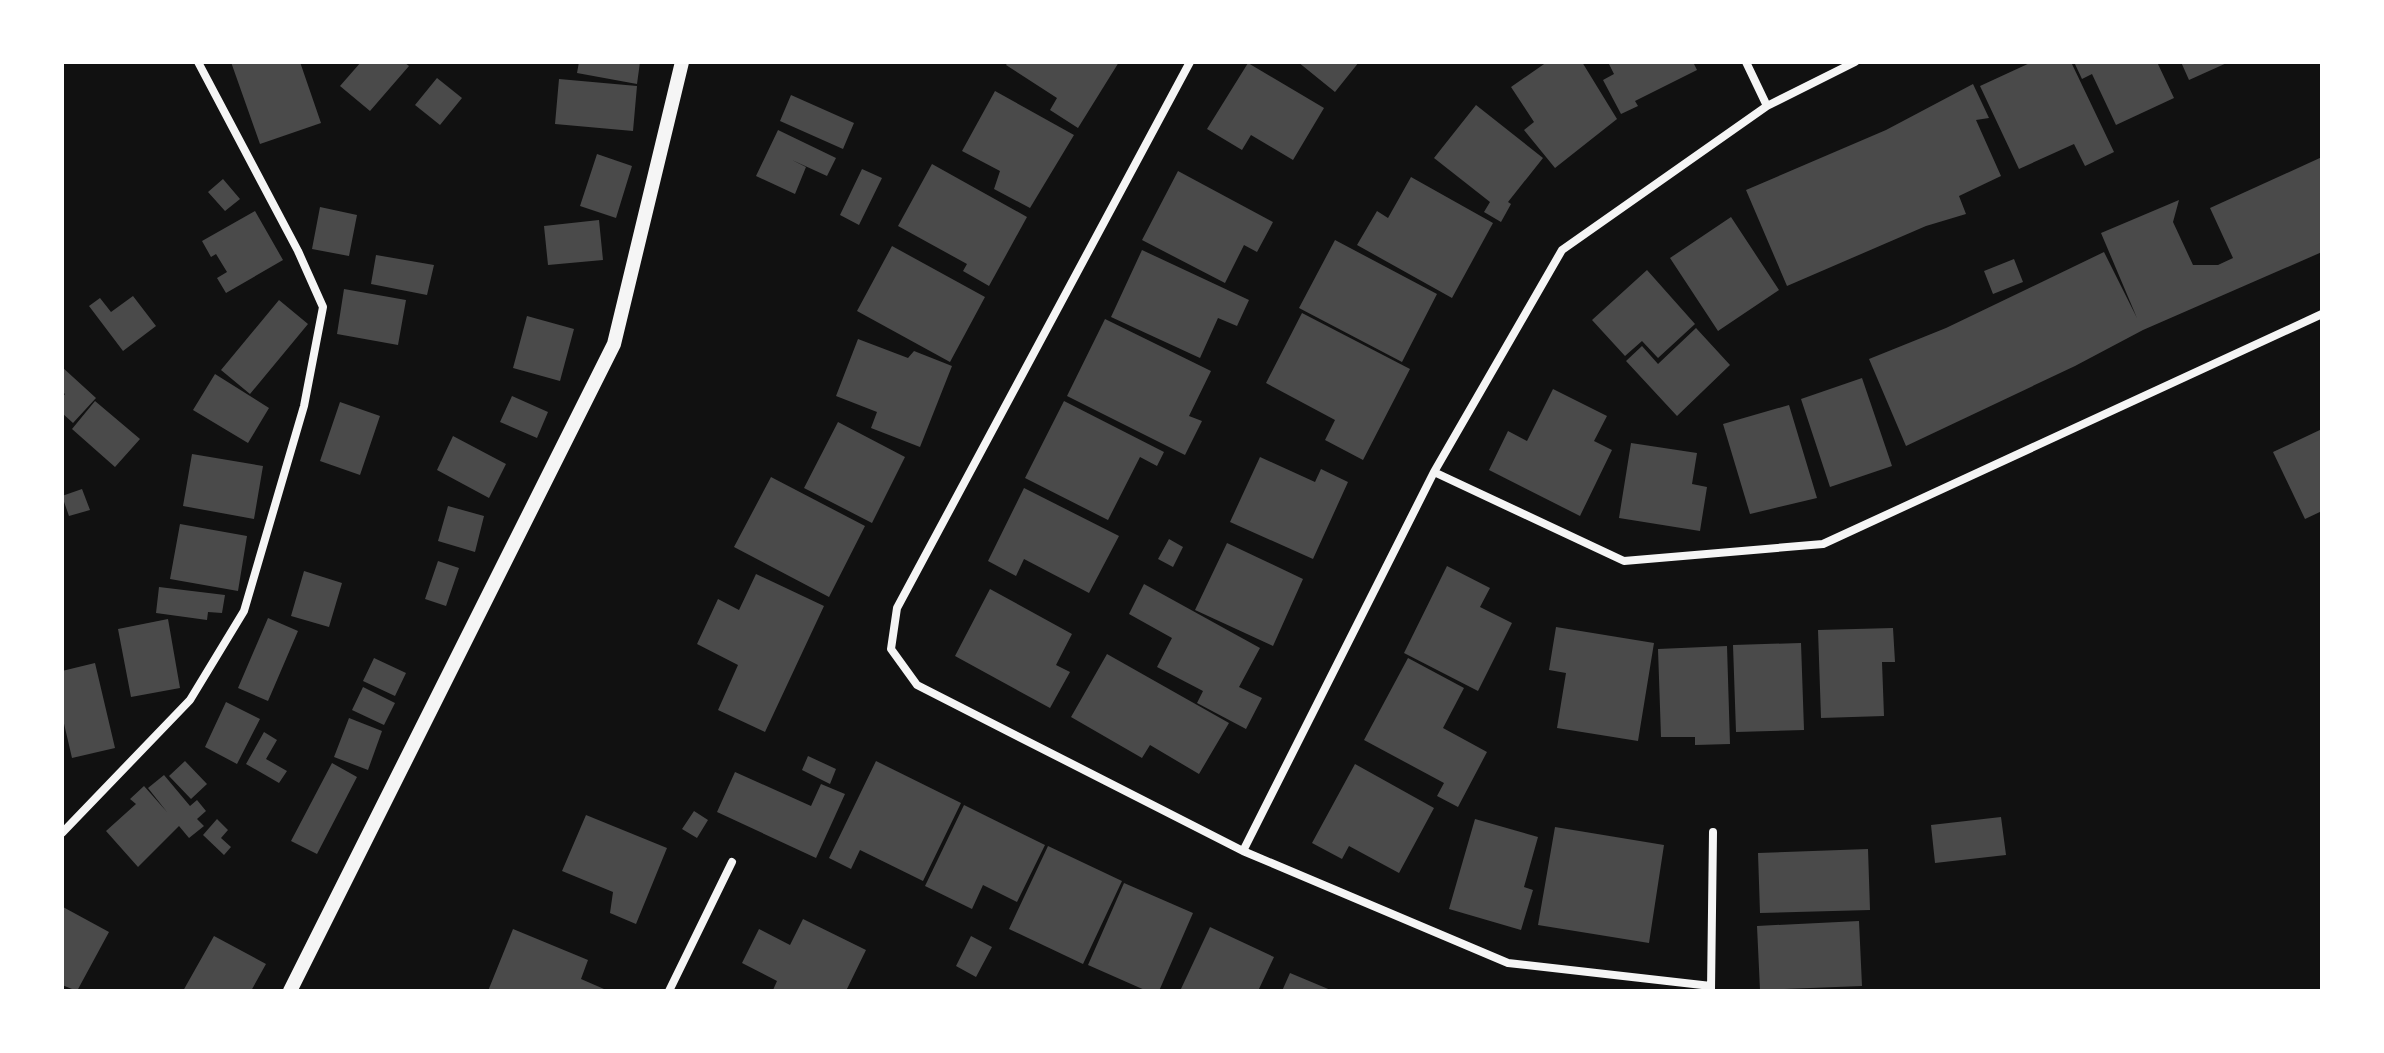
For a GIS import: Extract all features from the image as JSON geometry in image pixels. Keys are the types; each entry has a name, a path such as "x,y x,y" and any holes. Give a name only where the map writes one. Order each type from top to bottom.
{"street":[{"path":"62,833 190,700 244,611 304,406 323,307 298,251 198,62"},
{"path":"290,991 614,344 682,62"},
{"path":"1190,62 897,608 891,649 917,685 1243,851 1508,963 1711,988 1713,832"},
{"path":"1746,62 1767,106"},
{"path":"1243,851 1434,472 1562,250 1767,106 1855,62"},
{"path":"1434,472 1624,561 1823,544 2322,314"},
{"path":"669,991 732,862"}],"building":[{"path":"231,62 300,62 321,123 260,144"},
{"path":"361,62 404,62 409,66 370,111 340,86"},
{"path":"579,62 640,62 637,84 577,73"},
{"path":"1008,62 1119,62 1078,128 1050,110 1057,98 1006,65"},
{"path":"1298,62 1359,62 1335,92"},
{"path":"1547,62 1582,62 1617,119 1555,168 1524,130 1534,122 1511,87"},
{"path":"1608,62 1693,62 1697,70 1635,101 1638,106 1621,114 1603,80 1614,74"},
{"path":"2032,62 2071,62 2114,152 2085,166 2074,144 2019,169 1980,86"},
{"path":"2074,62 2157,62 2174,98 2116,125 2092,74 2082,79"},
{"path":"2181,62 2229,62 2189,80"},
{"path":"1248,63 1324,108 1293,160 1251,135 1242,150 1207,129"},
{"path":"437,78 462,98 440,125 415,105"},
{"path":"559,79 637,86 633,131 555,124"},
{"path":"1973,84 1989,118 1976,120 2001,176 1959,196 1966,214 1926,226 1787,286 1746,190 1886,130"},
{"path":"995,91 1074,135 1030,208 994,189 1000,171 962,151"},
{"path":"791,95 854,123 843,149 780,121"},
{"path":"1476,105 1543,158 1508,202 1511,204 1501,222 1484,212 1490,202 1434,158"},
{"path":"778,130 836,158 827,176 792,160 806,167 795,194 756,176"},
{"path":"597,154 632,166 616,218 580,206"},
{"path":"2322,157 2322,252 2143,330 2075,366 1906,446 1869,359 1946,328 2104,252 2137,318 2101,233 2179,200 2173,222 2193,265 2218,265 2233,258 2210,208"},
{"path":"932,164 1027,217 989,286 963,271 967,264 898,226"},
{"path":"862,169 882,178 859,225 840,215"},
{"path":"1178,171 1273,222 1257,252 1244,245 1225,283 1142,240"},
{"path":"1411,177 1493,223 1452,298 1357,245 1377,211 1388,218"},
{"path":"223,179 240,199 225,211 208,192"},
{"path":"320,207 357,215 349,256 312,249"},
{"path":"255,211 283,260 226,293 217,278 227,272 216,254 211,257 202,241"},
{"path":"1731,217 1779,290 1718,331 1670,258"},
{"path":"599,220 603,260 548,265 544,226"},
{"path":"1335,240 1437,294 1402,362 1299,308"},
{"path":"892,246 985,297 950,362 857,311"},
{"path":"1142,250 1249,300 1237,326 1218,318 1200,358 1111,317"},
{"path":"376,255 434,265 427,295 371,284"},
{"path":"2014,259 2023,282 1993,294 1984,271"},
{"path":"1647,270 1695,324 1658,358 1642,341 1625,356 1592,320"},
{"path":"344,289 406,300 398,345 337,334"},
{"path":"133,296 156,326 123,351 89,306 100,298 111,312"},
{"path":"279,300 308,324 250,394 221,370"},
{"path":"1302,313 1410,369 1363,460 1325,440 1335,420 1266,383"},
{"path":"527,316 574,329 560,381 513,368"},
{"path":"1105,319 1211,371 1189,416 1202,421 1185,455 1067,396"},
{"path":"1696,328 1730,365 1677,416 1626,361 1642,346 1658,364"},
{"path":"858,339 908,358 914,351 952,366 920,447 871,428 877,412 836,396"},
{"path":"62,367 96,398 73,423 62,413 65,394 62,392"},
{"path":"215,374 269,408 248,443 193,410"},
{"path":"1862,378 1892,466 1830,487 1801,399"},
{"path":"1553,389 1607,416 1594,441 1612,450 1580,516 1489,470 1508,431 1527,441"},
{"path":"512,396 548,412 537,438 500,422"},
{"path":"95,401 140,439 115,467 72,429"},
{"path":"1064,401 1164,452 1157,466 1140,457 1108,520 1025,478"},
{"path":"340,402 380,416 360,475 320,461"},
{"path":"1789,405 1817,498 1750,514 1723,424"},
{"path":"838,422 905,457 872,523 804,488"},
{"path":"2322,429 2322,511 2305,519 2273,452"},
{"path":"453,436 506,464 489,498 437,470"},
{"path":"1631,443 1697,453 1692,484 1707,487 1700,531 1619,518"},
{"path":"192,454 263,466 254,519 183,506"},
{"path":"1260,457 1315,482 1321,469 1348,482 1313,559 1230,522"},
{"path":"771,477 865,526 829,597 734,547"},
{"path":"1024,488 1119,536 1089,593 1024,559 1016,576 988,561"},
{"path":"82,489 90,510 69,516 62,496"},
{"path":"448,506 484,516 475,552 438,541"},
{"path":"180,524 247,536 238,591 170,579"},
{"path":"1169,539 1183,547 1173,567 1158,559"},
{"path":"1227,543 1303,579 1273,646 1195,610"},
{"path":"438,561 459,568 446,606 425,599"},
{"path":"1447,566 1490,588 1480,607 1512,623 1478,691 1404,653"},
{"path":"304,571 342,583 329,627 291,616"},
{"path":"756,574 824,606 765,732 718,710 738,665 697,644 718,599 739,610"},
{"path":"1144,584 1260,648 1239,687 1262,698 1246,729 1197,703 1203,691 1157,667 1172,638 1129,614"},
{"path":"159,587 225,595 222,613 208,612 207,620 156,613"},
{"path":"990,589 1072,634 1056,665 1070,672 1050,708 955,656"},
{"path":"268,618 298,631 268,701 238,688"},
{"path":"168,619 180,688 131,697 118,629"},
{"path":"1556,627 1654,643 1638,741 1557,728 1566,673 1549,670"},
{"path":"1893,628 1895,662 1882,662 1884,716 1821,718 1818,630"},
{"path":"1801,643 1804,730 1736,732 1733,645"},
{"path":"1727,646 1730,744 1695,745 1695,737 1661,737 1658,649"},
{"path":"1107,654 1229,723 1199,774 1150,745 1142,758 1071,717"},
{"path":"374,658 406,673 395,696 363,681"},
{"path":"1408,658 1464,688 1443,728 1487,752 1458,807 1437,796 1444,783 1364,740"},
{"path":"95,663 115,748 72,758 62,715 62,671"},
{"path":"363,687 395,703 384,725 352,710"},
{"path":"226,702 260,719 237,764 205,747"},
{"path":"349,718 382,731 368,770 334,757"},
{"path":"264,732 277,740 266,759 287,771 279,783 246,764"},
{"path":"808,756 836,769 830,784 802,770"},
{"path":"185,761 207,784 191,799 169,776"},
{"path":"876,761 961,803 923,881 860,850 851,869 829,858"},
{"path":"332,763 357,777 317,854 291,841"},
{"path":"1355,764 1434,808 1399,873 1349,846 1342,859 1312,843"},
{"path":"735,772 811,806 821,784 845,794 816,858 717,812"},
{"path":"164,775 190,806 197,800 206,811 197,819 204,826 189,838 179,826 138,867 106,831 136,804 130,799 144,786 167,812 148,788"},
{"path":"964,805 1045,845 1017,902 983,885 972,909 925,886"},
{"path":"694,811 708,820 697,838 682,829"},
{"path":"586,815 667,848 636,924 610,913 613,892 562,871"},
{"path":"2001,817 2006,855 1935,863 1931,825"},
{"path":"217,819 228,830 221,838 231,847 224,855 203,835"},
{"path":"1475,819 1538,837 1524,887 1533,890 1521,930 1449,909"},
{"path":"1555,827 1664,845 1649,943 1538,925"},
{"path":"1048,846 1122,881 1083,964 1009,929"},
{"path":"1868,849 1870,910 1760,913 1758,853"},
{"path":"1124,883 1193,913 1159,991 1147,991 1088,965"},
{"path":"63,907 109,932 77,991 62,985"},
{"path":"803,919 866,950 846,991 776,991 773,990 777,981 742,963 759,929 790,945"},
{"path":"1859,921 1862,986 1760,990 1757,926"},
{"path":"1210,927 1274,957 1258,991 1180,991"},
{"path":"513,929 588,960 581,979 603,991 488,991"},
{"path":"214,936 266,964 251,991 183,991"},
{"path":"971,936 992,947 976,977 956,966"},
{"path":"1290,973 1333,991 1282,991"}]}
